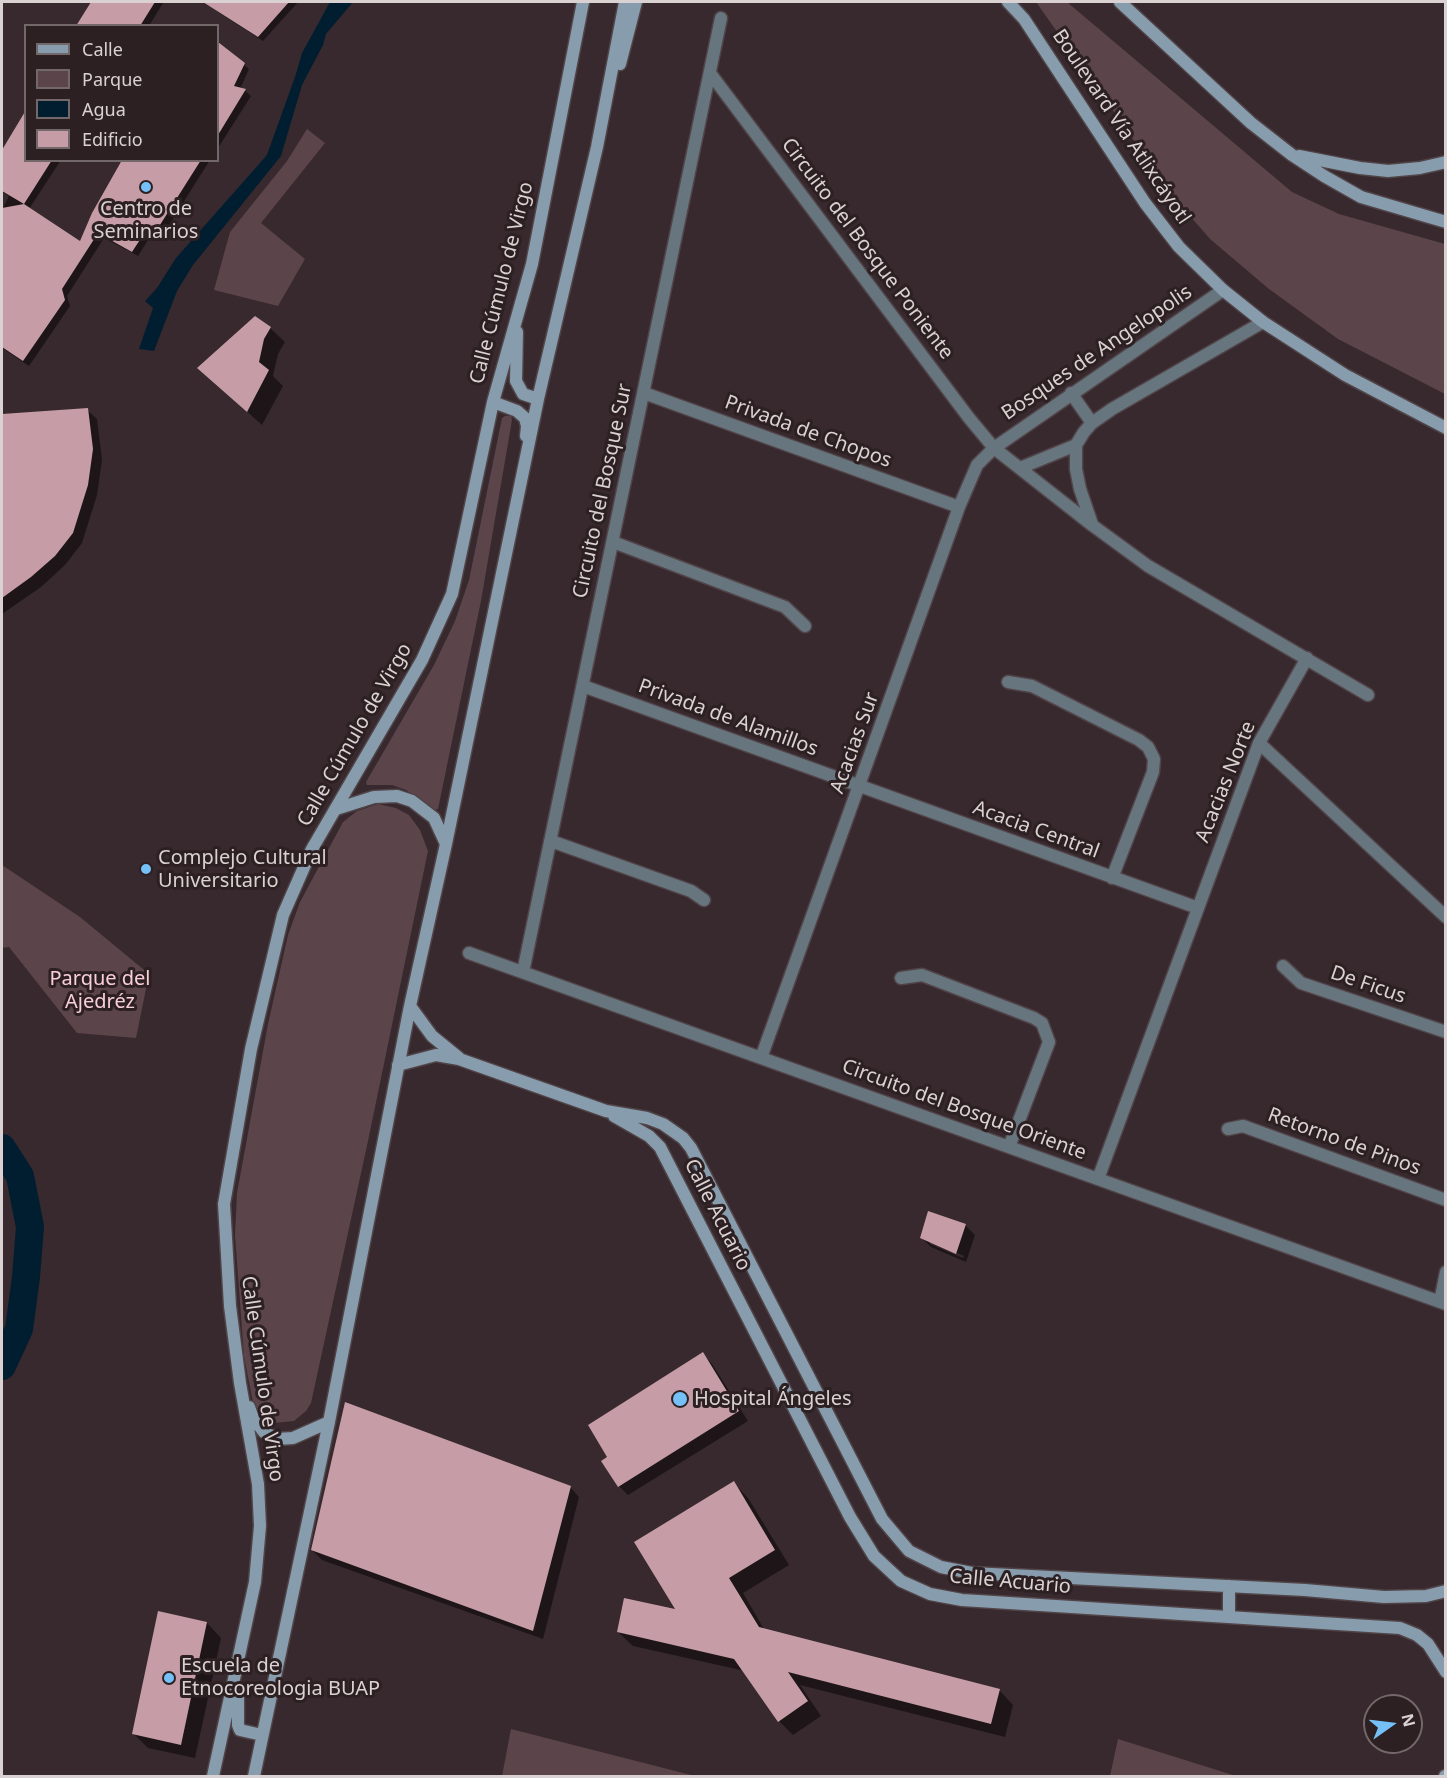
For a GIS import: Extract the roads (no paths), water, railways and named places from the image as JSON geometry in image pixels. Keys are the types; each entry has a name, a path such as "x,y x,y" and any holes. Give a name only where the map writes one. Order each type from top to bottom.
{"main road":[{"name":"Calle Cúmulo de Virgo","path":"213,1776 255,1582 260,1526 258,1484 240,1383 230,1306 225,1204 251,1049 283,915 312,849 422,660 452,594 493,402 532,264 583,2"},
{"path":"619,36 620,2"},
{"name":"Calle Cúmulo de Virgo","path":"254,1776 329,1422 410,1006 538,399 597,147 625,2"},
{"path":"606,99 617,74 636,2"},
{"name":"Boulevard Vía Atlixcáyotl","path":"1008,2 1024,19 1145,203 1179,247 1223,290 1263,322 1345,375 1446,428"},
{"path":"1120,2 1244,116 1292,155 1361,197 1446,222"},
{"path":"1292,155 1388,171 1420,168 1446,162"},
{"path":"517,319 516,381 523,394 538,399"},
{"path":"493,402 517,411 525,418 527,426 520,490"},
{"path":"336,809 374,797 397,796 412,801 434,818 446,844"},
{"name":"Calle Acuario","path":"410,1006 432,1036 459,1059"},
{"name":"Calle Acuario","path":"398,1065 436,1055 459,1059 606,1111 647,1118 673,1130 691,1148 882,1519 909,1551 941,1567 972,1573 1229,1586 1384,1597 1426,1596 1446,1591"},
{"name":"Calle Acuario","path":"606,1111 649,1136 660,1147 850,1517 874,1556 901,1581 930,1594 962,1600 1400,1628 1417,1635 1428,1644 1446,1672"},
{"path":"240,1383 253,1418 264,1432 277,1439 293,1438 329,1422"},
{"path":"1229,1586 1229,1616"},
{"path":"238,1663 238,1725 240,1730 262,1735"}],"street":[{"name":"Circuito del Bosque Sur","path":"523,972 721,18"},
{"name":"Circuito del Bosque Poniente","path":"710,73 969,418 994,448"},
{"name":"Bosques de Angelopolis","path":"994,448 1223,290"},
{"path":"1020,468 1076,445 1092,423 1112,409 1263,322"},
{"name":"Privada de Chopos","path":"644,393 959,507"},
{"path":"1071,393 1092,423"},
{"path":"1076,445 1076,469 1092,525"},
{"path":"994,448 1148,566 1368,696"},
{"name":"Acacias Sur","path":"761,1058 959,507 977,465 994,448"},
{"path":"613,542 785,607 805,626"},
{"name":"Acacias Norte","path":"1098,1179 1259,743 1307,658"},
{"path":"1008,682 1032,686 1139,740 1148,747 1154,759 1153,772 1112,878"},
{"name":"Privada de Alamillos","path":"583,686 860,787"},
{"path":"1259,743 1446,917"},
{"name":"Acacia Central","path":"860,787 1198,908"},
{"path":"551,841 691,891 704,900"},
{"name":"Circuito del Bosque Oriente","path":"469,952 1443,1303"},
{"name":"De Ficus","path":"1283,966 1301,983 1446,1032"},
{"path":"901,978 922,975 1042,1023 1049,1042 1009,1147"},
{"name":"Retorno de Pinos","path":"1228,1129 1243,1126 1446,1200"},
{"path":"1443,1303 1446,1272"}],"water":[{"path":"330,2 353,2 326,34 323,45 302,85 281,156 193,265 177,291 154,351 139,349 153,308 145,301 157,288 176,258 267,155 302,53"}],"waterway":[{"path":"2,1148 20,1176 30,1227 19,1329 2,1366"}],"place":[{"name":"Centro de Seminarios","path":"146,187"},
{"name":"Complejo Cultural Universitario","path":"146,869"},
{"name":"Hospital Ángeles","path":"680,1399"},
{"name":"Escuela de Etnocoreologia BUAP","path":"169,1678"}],"park label":[{"name":"Parque del Ajedréz","path":"100,990"}]}
